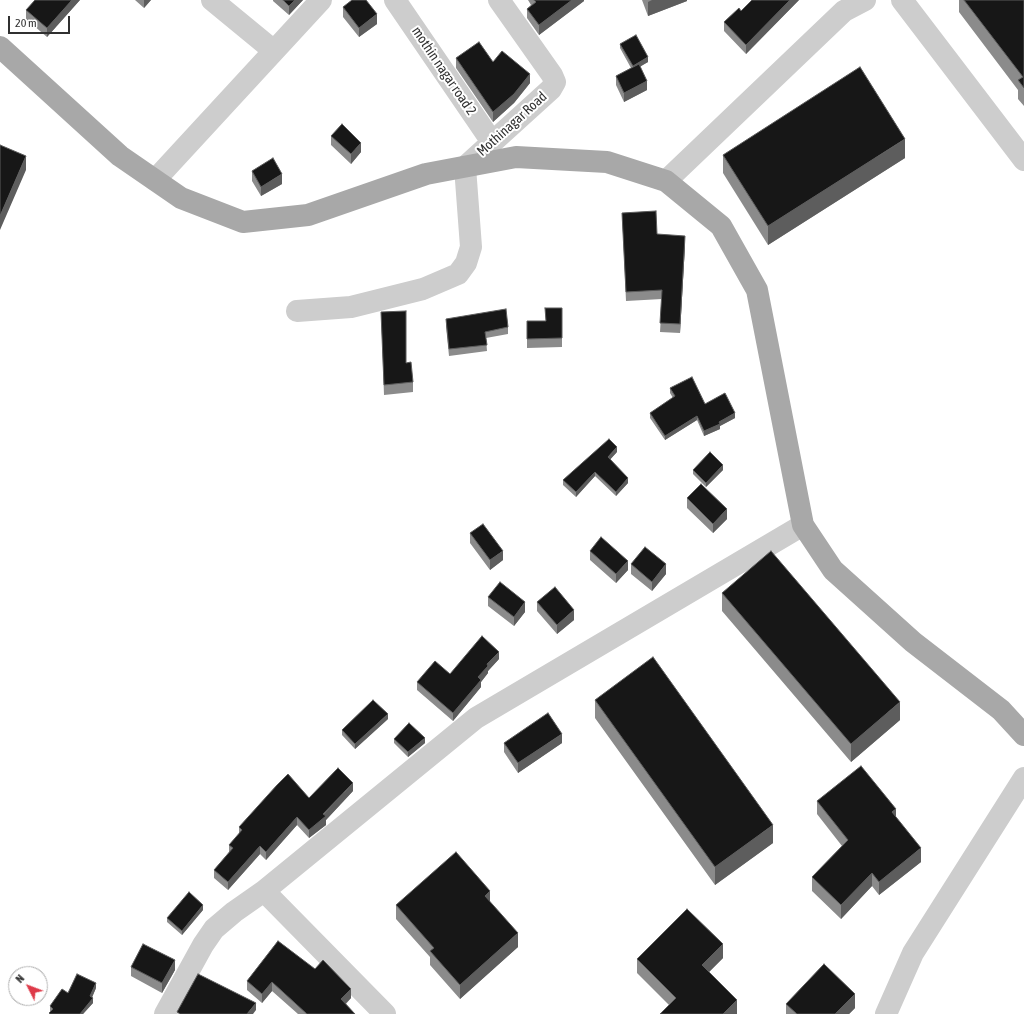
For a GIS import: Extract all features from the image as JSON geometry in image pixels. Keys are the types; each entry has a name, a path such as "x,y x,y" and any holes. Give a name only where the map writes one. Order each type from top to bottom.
{"main road":[{"path":"0,47 120,156 181,198 243,222 308,214 426,174 516,157 607,162 666,181 721,226 757,290 803,525 833,570 913,642 1001,710 1024,735"}],"street":[{"path":"212,0 274,51"},
{"path":"155,180 321,0"},
{"name":"mothin nagar road 2","path":"395,0 492,142"},
{"name":"Mothinagar Road","path":"465,167 551,89 555,82 552,75 499,0"},
{"path":"666,181 844,11 865,0"},
{"path":"902,0 1024,160"},
{"path":"298,310 352,307 423,289 458,274 466,263 471,247 465,167"},
{"path":"165,1014 203,945 214,929 234,912 264,891 476,718 803,525"},
{"path":"886,1014 913,953 1024,778"},
{"path":"264,891 385,1014"}],"building":[{"path":"35,0 72,0 47,28 26,10"},
{"path":"283,0 295,0 289,6"},
{"path":"352,0 366,0 377,14 359,28 343,7"},
{"path":"534,0 572,0 539,25 527,9 536,2"},
{"path":"752,0 790,0 746,45 724,22 739,8 741,11"},
{"path":"964,0 1024,0 1024,88 1018,80 1023,77"},
{"path":"636,35 648,57 633,66 620,44"},
{"path":"479,42 493,62 502,51 530,74 514,94 493,112 456,58"},
{"path":"639,64 647,81 624,93 616,76"},
{"path":"860,67 905,139 768,226 723,155"},
{"path":"342,124 361,143 351,154 331,136"},
{"path":"0,145 26,156 0,216"},
{"path":"273,158 282,174 261,187 252,171"},
{"path":"656,211 657,234 685,236 680,324 660,323 662,290 626,292 622,213"},
{"path":"545,308 562,308 562,338 527,339 527,321 546,321"},
{"path":"506,309 508,327 485,332 487,345 449,349 446,319"},
{"path":"406,311 406,363 411,362 413,382 384,385 381,312"},
{"path":"692,377 705,404 725,393 735,413 719,422 720,424 704,431 697,416 665,436 650,413 675,396 670,388"},
{"path":"609,439 617,447 608,457 628,478 616,492 595,472 576,492 563,480"},
{"path":"710,452 723,465 706,483 693,470"},
{"path":"701,484 727,509 713,524 687,498"},
{"path":"483,524 503,551 490,560 470,533"},
{"path":"601,537 628,561 616,574 590,551"},
{"path":"645,547 666,564 652,582 631,564"},
{"path":"771,551 900,702 851,744 722,593"},
{"path":"500,582 525,602 514,617 488,597"},
{"path":"555,587 574,610 557,625 537,602"},
{"path":"482,636 499,652 487,664 488,666 478,677 481,680 453,713 417,682 435,661 450,674"},
{"path":"653,657 773,825 715,867 595,700"},
{"path":"373,700 388,714 355,744 342,730"},
{"path":"548,713 562,734 518,763 504,743"},
{"path":"409,723 425,738 408,752 394,739"},
{"path":"861,766 896,809 892,812 921,848 879,882 872,873 841,905 812,877 848,840 817,801"},
{"path":"338,768 353,783 323,814 326,816 309,830 297,817 266,852 260,846 228,882 214,870 233,848 229,845 242,830 239,827 288,774 309,798"},
{"path":"456,852 490,891 485,896 518,933 460,985 430,951 434,948 396,905"},
{"path":"189,892 203,905 182,931 167,918"},
{"path":"687,909 723,944 702,965 737,1000 723,1014 660,1014 676,998 637,959"},
{"path":"278,941 315,969 323,960 351,989 341,999 355,1014 307,1014 272,982 262,994 247,981"},
{"path":"143,944 175,960 162,983 131,967"},
{"path":"824,964 855,994 835,1014 797,1014 786,1004"},
{"path":"77,974 96,983 90,996 93,998 80,1014 50,1014 49,1013 53,1009 50,1006 62,989 68,993"},
{"path":"198,974 256,1003 247,1014 180,1014 177,1012"}]}
